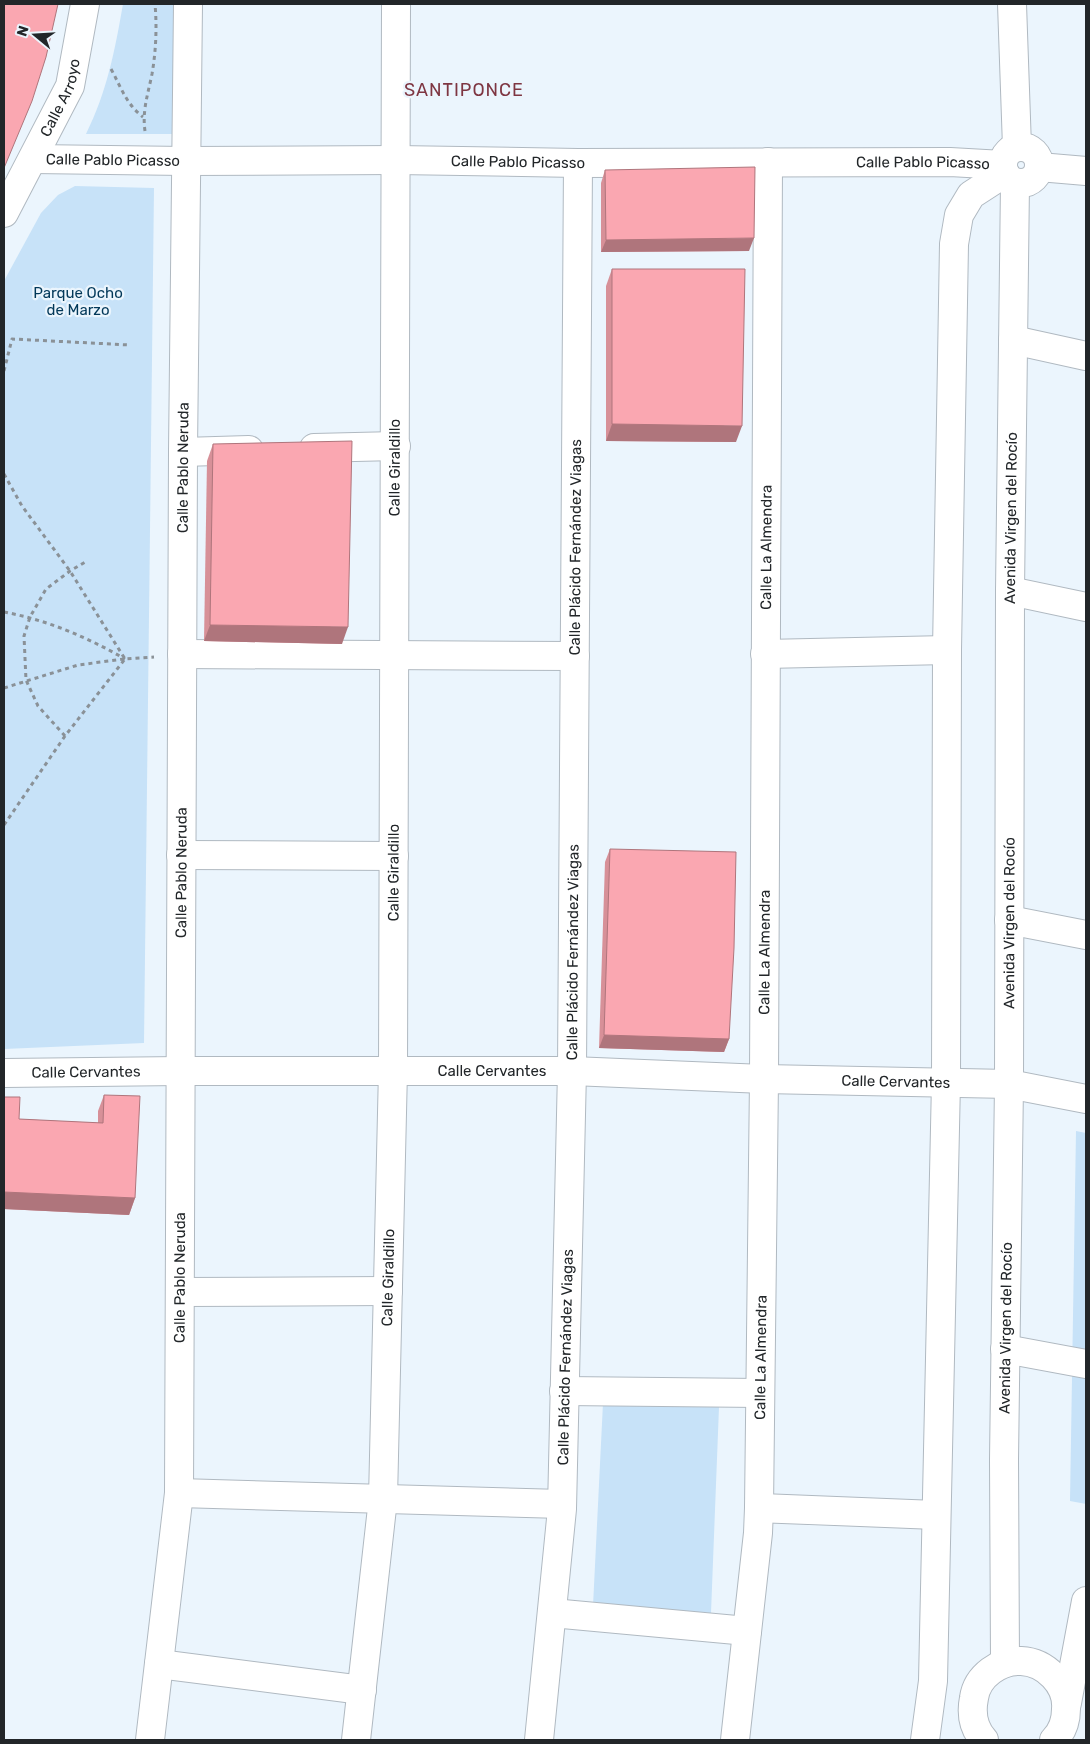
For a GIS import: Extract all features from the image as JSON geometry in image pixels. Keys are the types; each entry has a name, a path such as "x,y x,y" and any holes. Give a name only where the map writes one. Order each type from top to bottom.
{"street":[{"name":"Calle Arroyo","path":"4,212 70,86 84,4"},
{"name":"Calle Pablo Neruda","path":"150,1740 179,1493 183,452 188,4"},
{"name":"Calle Giraldillo","path":"356,1740 383,1499 388,1291 393,1070 396,4"},
{"name":"Avenida Virgen del Rocío","path":"1005,1663 1005,1349 1009,1084 1010,591 1013,340 1010,167 1012,4"},
{"path":"925,1740 934,1681 946,1082 948,650 954,244 959,215 970,195 1010,167 1024,147 1033,151 1039,161 1039,167 1086,171"},
{"name":"Calle Pablo Picasso","path":"33,159 950,162 1010,167"},
{"name":"Calle Plácido Fernández Viagas","path":"539,1740 562,1504 572,1071 578,162"},
{"name":"Calle La Almendra","path":"735,1740 758,1533 759,1508 764,1079 768,162"},
{"path":"1013,340 1086,356"},
{"path":"183,452 396,446"},
{"path":"1010,591 1086,607"},
{"path":"766,654 948,650"},
{"path":"182,654 574,656"},
{"path":"181,855 394,856"},
{"path":"1009,920 1086,935"},
{"name":"Calle Cervantes","path":"4,1073 393,1070 572,1071 764,1079 1009,1084 1086,1099"},
{"path":"180,1292 388,1291"},
{"path":"1005,1349 1086,1364"},
{"path":"564,1391 760,1393"},
{"path":"179,1493 562,1504"},
{"path":"759,1508 936,1515"},
{"path":"1068,1722 1086,1601"},
{"path":"552,1613 747,1631"},
{"path":"984,1740 974,1723 972,1708 974,1694 981,1680 992,1670 1005,1663 1022,1661 1038,1665 1052,1674 1062,1687 1068,1722"},
{"path":"159,1664 362,1690"}],"path":[{"path":"146,134 143,117 154,50 155,4"},
{"path":"111,69 126,98 135,111 143,117"},
{"path":"4,371 12,339 130,345"},
{"path":"4,474 22,506 70,571 125,659"},
{"path":"65,736 38,706 26,680 24,636 30,617 46,589 70,571 87,562"},
{"path":"4,612 30,617 95,642 125,659"},
{"path":"4,688 78,665 182,654"},
{"path":"4,825 65,736 125,659"}],"green space":[{"path":"123,4 183,4 182,134 86,134 105,87"},
{"name":"Parque Ocho de Marzo","path":"75,186 154,188 144,1043 4,1049 4,281 41,213 58,195"},
{"path":"1076,1131 1086,1133 1086,1504 1070,1501"},
{"path":"603,1403 719,1407 711,1613 593,1606"}],"building":[{"path":"4,4 58,4 46,57 32,101 4,168"},
{"path":"755,167 754,238 606,240 605,170"},
{"path":"612,269 745,269 742,426 612,424"},
{"path":"352,441 348,627 210,625 213,444"},
{"path":"610,849 736,852 734,948 729,1039 604,1035"},
{"path":"104,1095 140,1096 135,1198 4,1192 4,1097 20,1097 19,1119 103,1123"}],"district":[{"name":"SANTIPONCE","path":"464,90"}]}
